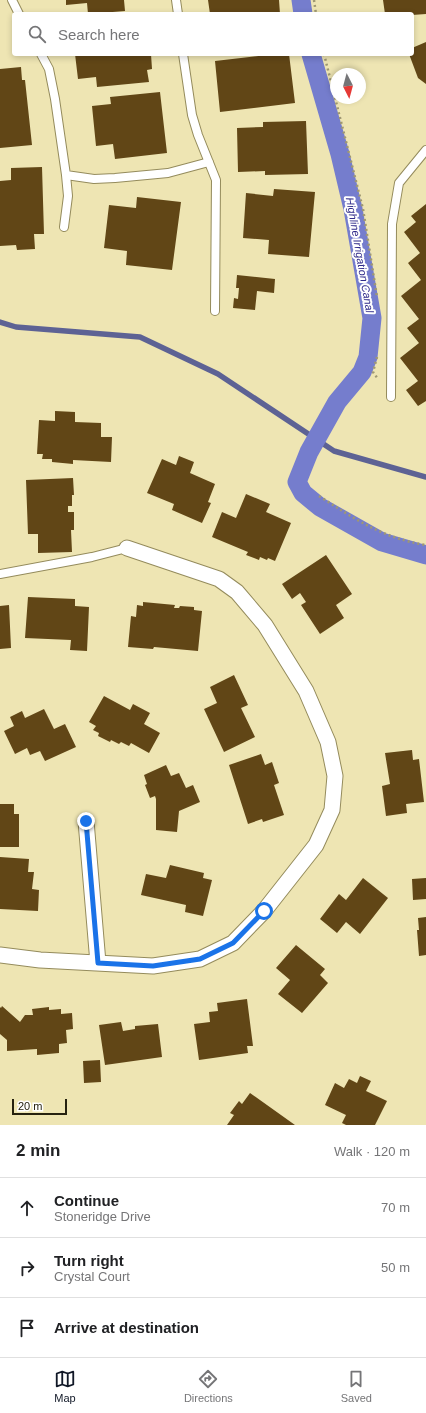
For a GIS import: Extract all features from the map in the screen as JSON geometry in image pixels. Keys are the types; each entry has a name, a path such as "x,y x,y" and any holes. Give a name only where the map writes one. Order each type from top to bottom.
{"street":[{"path":"0,955 40,960 153,966 200,959 233,943 264,911 316,845 332,810 335,776 328,742 306,691 265,625 237,592 219,579 127,548"},
{"path":"86,821 98,963"}],"lane":[{"path":"12,0 18,12"},
{"path":"176,0 178,12"},
{"path":"42,56 49,69 66,175 68,196 64,226"},
{"path":"184,56 192,115 216,180 215,311"},
{"path":"391,397 392,224 399,183 426,150"},
{"path":"66,175 94,179 115,178 168,173 209,162"},
{"path":"0,574 92,557 127,548"}],"path":[{"path":"314,0 316,12"},
{"path":"325,56 363,208 378,304"},
{"path":"379,350 373,372 391,397"},
{"path":"319,496 361,523 386,535 426,545"}],"building":[{"path":"66,0 124,0 125,11 88,12 87,3 66,5"},
{"path":"208,0 279,0 280,12 210,12"},
{"path":"383,0 426,0 426,14 414,15 414,12 385,12"},
{"path":"426,42 426,84 418,78 410,56 414,56 414,47"},
{"path":"75,56 151,56 152,69 147,70 149,82 97,87 96,77 78,79"},
{"path":"259,56 289,56 295,103 220,112 215,61"},
{"path":"21,67 22,80 25,80 32,145 0,148 0,69"},
{"path":"160,92 167,153 115,159 113,144 96,146 92,106 111,104 110,97"},
{"path":"306,121 308,174 265,175 265,171 238,172 237,128 263,127 263,122"},
{"path":"42,167 44,234 34,234 35,249 17,250 16,245 0,246 0,181 11,180 11,168"},
{"path":"274,189 315,192 309,257 268,254 269,240 243,238 246,193 273,196"},
{"path":"137,197 181,202 172,270 126,265 127,251 104,248 109,205 136,208"},
{"path":"426,204 426,401 418,406 406,390 418,381 400,358 419,343 407,328 419,319 401,296 421,280 408,263 420,253 404,232 416,222 411,216"},
{"path":"237,275 275,279 274,293 257,291 255,310 233,308 234,298 238,299 239,288 236,288"},
{"path":"55,411 75,412 75,422 101,423 101,437 112,437 111,462 73,460 73,464 52,462 52,459 42,459 43,454 37,454 39,420 55,421"},
{"path":"179,456 194,462 190,473 215,484 208,502 211,503 202,523 172,510 174,504 147,493 162,459 176,465"},
{"path":"73,478 74,495 72,495 72,506 68,506 68,512 74,512 74,530 71,530 72,552 38,553 38,534 28,534 26,480"},
{"path":"246,494 270,504 266,512 291,523 275,561 260,557 259,560 246,555 248,552 212,537 222,512 236,518"},
{"path":"326,555 352,594 336,605 344,618 320,634 301,605 306,602 300,593 292,599 282,584"},
{"path":"28,597 75,599 75,606 89,607 87,651 70,650 71,640 25,638"},
{"path":"143,602 175,605 174,608 179,608 180,606 194,607 194,610 202,611 198,651 154,647 153,649 128,647 131,616 136,617 137,605 143,606"},
{"path":"9,605 11,648 0,649 0,606"},
{"path":"234,675 248,705 241,708 255,737 224,752 204,709 217,703 210,687"},
{"path":"104,696 130,710 133,704 150,713 144,724 160,733 149,753 131,743 129,746 121,742 119,744 111,740 110,742 98,736 99,733 93,730 96,726 89,722"},
{"path":"44,709 54,729 65,724 76,747 45,761 40,751 30,755 27,748 15,754 4,731 14,726 10,717 22,711 25,718"},
{"path":"412,750 413,760 419,759 424,802 406,804 407,813 386,816 382,786 390,784 385,753"},
{"path":"261,754 265,765 272,762 279,783 274,785 284,815 263,822 262,819 248,824 229,765"},
{"path":"166,765 171,776 179,773 186,788 193,785 200,802 179,811 177,832 156,830 156,799 155,796 150,798 145,785 147,784 144,775"},
{"path":"0,804 14,804 14,814 19,814 19,847 0,847"},
{"path":"0,857 29,859 28,872 34,872 32,889 39,890 38,911 0,909"},
{"path":"170,865 204,873 203,878 212,880 203,916 185,912 186,905 141,895 146,874 166,878"},
{"path":"363,878 388,898 360,934 346,922 337,933 320,919 339,894 346,900"},
{"path":"426,878 426,899 413,900 412,879"},
{"path":"426,917 426,955 419,956 417,930 419,930 418,918"},
{"path":"296,945 325,969 320,975 328,983 302,1013 278,994 290,980 276,968"},
{"path":"247,999 253,1046 247,1046 248,1053 199,1060 194,1024 210,1022 209,1012 218,1011 217,1003"},
{"path":"2,1006 20,1022 25,1015 33,1015 32,1009 49,1007 49,1010 61,1009 61,1014 72,1013 73,1029 66,1030 67,1043 59,1044 59,1053 37,1055 37,1049 7,1051 7,1040 0,1034 0,1007 1,1008"},
{"path":"121,1022 123,1031 135,1029 135,1026 158,1024 162,1057 105,1065 99,1025"},
{"path":"100,1060 101,1082 84,1083 83,1061"},
{"path":"360,1076 371,1081 366,1091 387,1101 375,1125 346,1125 342,1123 346,1115 325,1105 335,1083 344,1088 349,1079 357,1083"},
{"path":"250,1093 295,1125 227,1125 234,1115 230,1113 239,1101 242,1104"}],"waterway":[{"name":"Highline Irrigation Canal","path":"301,0 303,12"},
{"name":"Highline Irrigation Canal","path":"312,56 340,154 353,209 372,318 368,357 362,372 337,402 309,452 297,482 303,493 320,507 382,542 426,555"},
{"path":"0,322 16,327 140,337 218,374 334,451 426,477"}],"route":[{"path":"86,821 98,963 153,966 200,959 233,943 264,911"}]}
